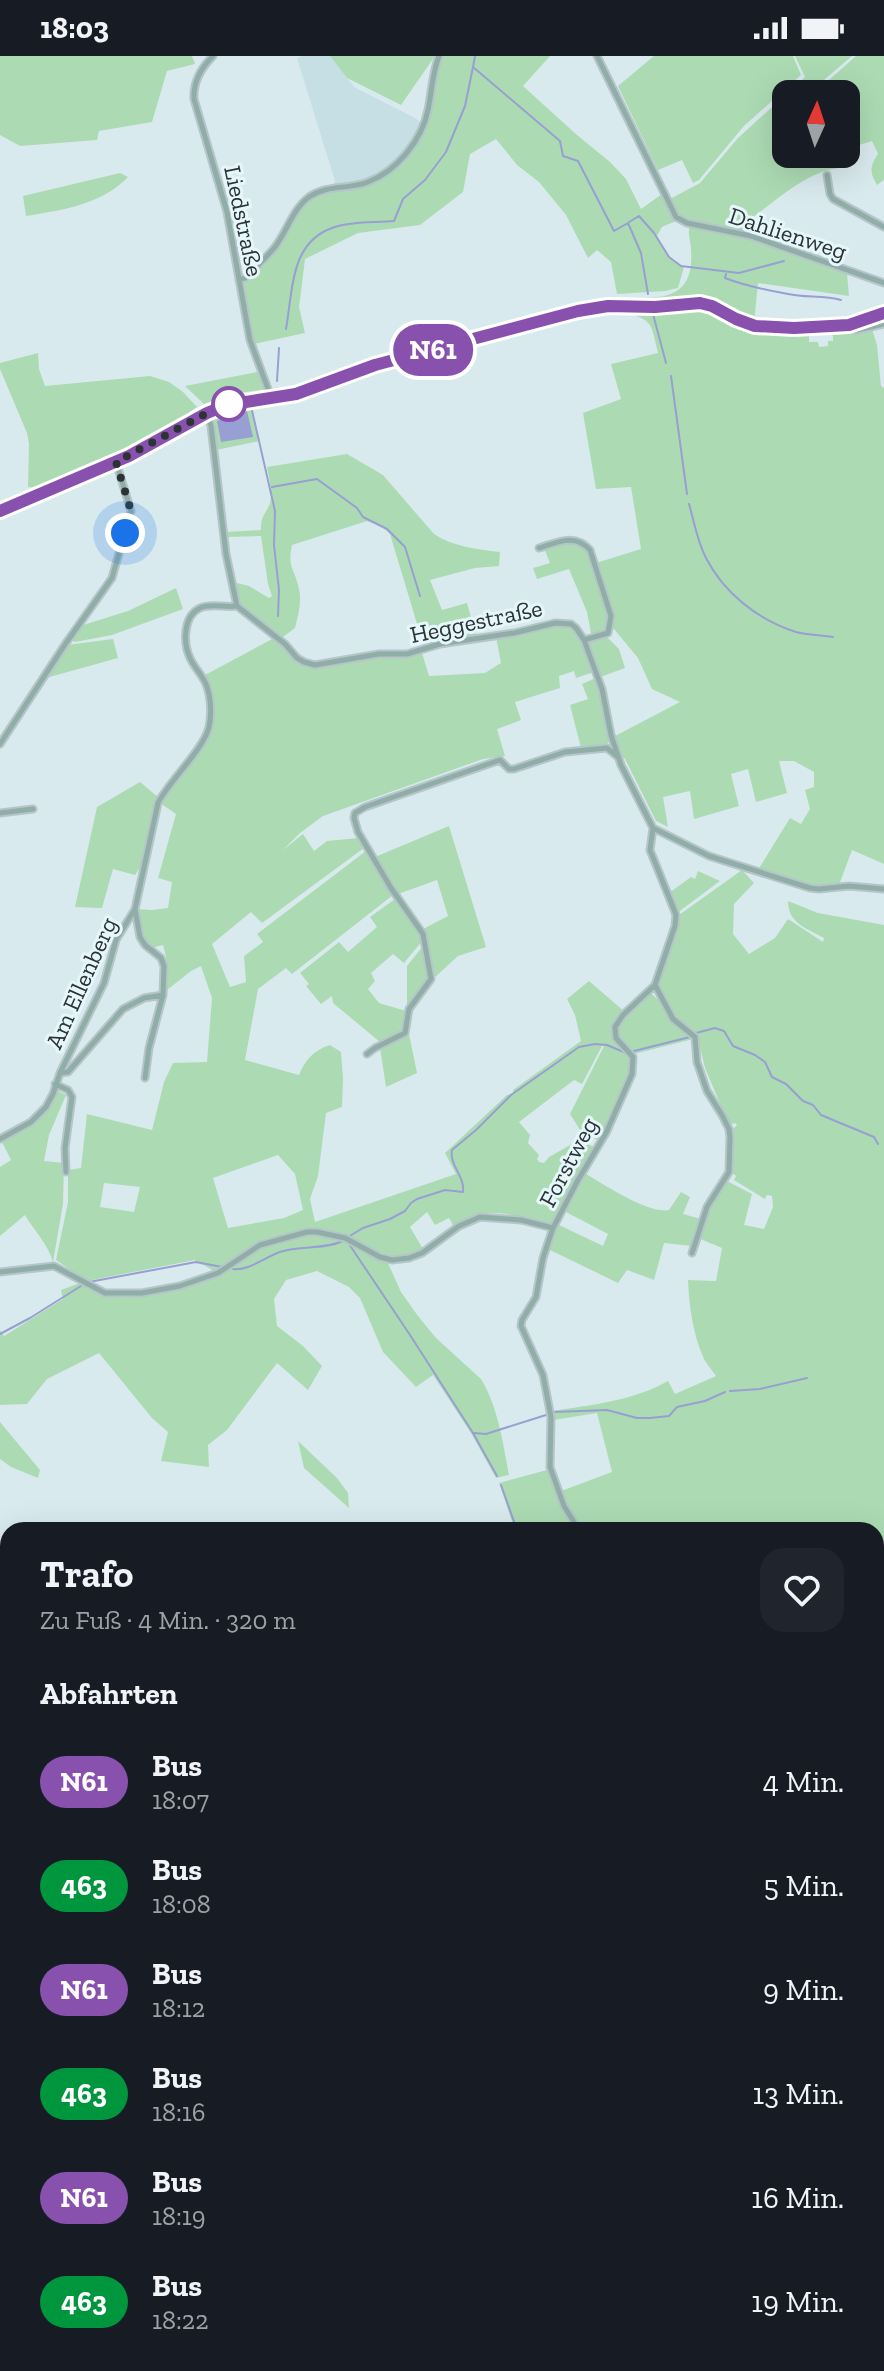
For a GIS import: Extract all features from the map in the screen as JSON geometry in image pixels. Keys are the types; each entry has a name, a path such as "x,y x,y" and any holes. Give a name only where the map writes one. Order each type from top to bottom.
{"main road":[{"path":"0,511 116,462 207,413 233,403 306,391 375,365 602,306 655,307 700,303 755,326 817,328 849,325 884,313"}],"street":[{"name":"Liedstraße","path":"213,56 200,74 194,99 227,212 252,348 271,397"},
{"path":"239,280 245,278 275,247 297,209 310,197 328,188 367,183 407,154 424,124 439,56"},
{"name":"Dahlienweg","path":"597,56 680,221 751,236 884,283"},
{"path":"827,175 833,199 884,227"},
{"path":"849,325 852,330 857,330 884,324"},
{"path":"207,413 226,554 237,606"},
{"path":"0,744 112,578 131,511 116,462"},
{"path":"539,548 572,539 585,544 590,550 611,616 608,633 584,640 602,689 619,758 653,828 709,856 810,888 849,886 884,889"},
{"name":"Heggestraße","path":"237,606 309,665 379,654 415,653 440,644 514,633 560,622 576,628 584,640"},
{"name":"Am Ellenberg","path":"0,1139 31,1122 46,1107 104,983 116,940 135,909 158,803 201,745 210,722 207,688 187,647 189,620 201,608 237,606"},
{"path":"607,748 613,740"},
{"path":"367,1054 405,1033 409,1009 429,984 431,972 423,934 358,832 355,813 500,760 509,769 514,769 565,752 607,748 619,758"},
{"path":"0,813 33,809"},
{"name":"Forstweg","path":"574,1522 564,1506 550,1467 551,1417 543,1375 521,1326 536,1297 543,1258 553,1228 599,1147 632,1074 633,1057 616,1038 615,1027 623,1015 655,985 673,938 676,915 650,850 653,828"},
{"name":"Am Ellenberg","path":"135,909 140,937 161,958 164,966 163,995 149,1048 145,1078"},
{"path":"655,985 673,1019 695,1037 697,1062 707,1091 729,1129 729,1172 707,1207 692,1253"},
{"name":"Am Ellenberg","path":"60,1073 68,1072 123,1009 144,998 163,995"},
{"name":"Am Ellenberg","path":"55,1084 68,1090 72,1097 65,1148 66,1172"},
{"path":"0,1275 8,1271 54,1266 105,1293 142,1293 180,1286 218,1273 260,1245 291,1236 317,1232 347,1239 380,1257 399,1260 422,1253 459,1226 480,1217 521,1220 553,1228"}],"shaded area":[{"path":"330,56 354,87 423,124 406,153 367,180 333,186 335,181 297,58"}],"green space":[{"path":"0,56 192,56 195,64 167,71 152,122 99,131 97,140 20,146 0,135"},
{"path":"330,56 435,56 401,105 347,78"},
{"path":"443,56 550,56 523,86 610,162 626,179 641,209 662,194 676,221 662,227 657,236 671,259 684,267 678,288 617,294 611,262 597,250 588,258 566,215 539,182 517,165 496,139 470,154 463,192 420,225 358,233 305,259 299,307 305,333 254,344 244,282 278,248 298,211 310,199 329,190 384,175 419,138"},
{"path":"654,56 793,56 801,75 795,80 772,80 772,101 744,126 699,180 693,183 682,160 658,170 618,86"},
{"path":"795,56 852,56 825,79 802,80 805,77"},
{"path":"856,56 884,56 884,180 877,185 872,166 878,154 872,141 860,145 860,80 829,80"},
{"path":"772,107 772,168 839,168 813,176 777,199 752,218 751,234 677,214 670,199 700,183 738,138"},
{"path":"120,173 128,177 93,200 26,216 23,196"},
{"path":"690,225 748,236 847,273 849,296 758,283 754,323 703,300 647,304 617,302 617,298 659,297 680,289 691,268"},
{"path":"691,307 712,311 753,329 809,334 809,342 818,342 819,347 828,346 828,341 833,341 833,335 872,329 877,345 881,386 884,388 884,864 852,850 839,885 816,887 758,870 790,818 801,824 810,809 805,790 814,787 814,772 794,761 779,761 787,793 756,802 748,769 731,774 739,806 694,819 690,791 663,797 668,827 656,821 621,756 615,736 680,702 652,689 638,658 614,629 591,633 587,612 569,569 537,579 533,568 550,563 544,548 562,543 579,545 596,563 641,549 631,487 596,489 583,413 621,399 611,364 658,353 648,323 621,310 657,311"},
{"path":"38,353 45,386 150,376 169,382 197,407 188,413 186,420 139,447 38,490 28,487 27,433 0,363"},
{"path":"257,372 266,389 228,395 204,404 185,386"},
{"path":"250,404 260,441 216,450 214,417"},
{"path":"347,454 383,475 434,534 457,545 500,552 499,566 475,568 430,580 442,610 467,603 476,635 424,647 390,534 381,526 367,521 292,545 291,564 300,604 295,628 283,637 239,604 233,582 249,586 269,598 272,596 261,536 226,537 226,532 261,530 262,519 271,499 267,467"},
{"path":"176,588 183,609 112,635 75,642 71,638 80,626 128,611"},
{"path":"557,624 573,630 582,641 594,672 576,678 574,671 559,676 560,688 515,702 521,720 497,729 505,756 483,759 323,816 283,850 303,834 314,851 327,841 359,838 364,848 262,923 251,912 212,944 230,987 246,982 244,956 263,942 257,934 366,851 393,895 292,974 286,968 258,989 245,1060 299,1075 307,1060 319,1050 330,1045 341,1052 342,1107 326,1113 318,1176 310,1199 315,1222 456,1174 445,1153 513,1090 581,1041 575,1015 567,999 589,981 625,1012 612,1033 628,1054 631,1070 600,1141 582,1133 570,1114 604,1046 582,1084 574,1080 519,1122 530,1135 528,1143 539,1155 539,1162 544,1163 579,1140 596,1148 552,1225 525,1217 485,1213 454,1227 449,1218 435,1225 427,1212 410,1227 423,1249 408,1255 392,1256 345,1235 312,1229 312,1235 350,1242 388,1263 401,1292 418,1316 436,1338 481,1379 496,1413 509,1475 496,1478 433,1375 416,1387 383,1352 360,1298 349,1287 317,1271 286,1280 274,1299 277,1326 322,1366 308,1390 277,1363 227,1430 208,1445 209,1467 161,1461 168,1432 152,1418 99,1353 47,1379 27,1404 0,1405 0,1330 4,1336 63,1299 61,1290 80,1283 103,1295 131,1297 160,1291 215,1272 195,1260 87,1281 56,1260 68,1202 68,1170 81,1168 87,1114 152,1130 164,1082 173,1063 207,1062 212,998 201,966 167,990 163,945 151,948 147,944 138,909 168,908 172,882 158,878 176,814 160,803 203,744 210,728 214,712 213,694 205,675 274,638 294,659 308,667 331,667 371,656 422,653 429,676 485,673 501,663 496,637","holes":["278,1155 295,1174 303,1210 284,1218 228,1228 213,1178","104,1183 140,1187 134,1212 100,1207"]},
{"path":"605,635 619,649 625,668 600,676 589,640"},
{"path":"113,639 118,658 46,678 67,645"},
{"path":"596,678 610,740 606,746 581,748 570,705 588,699 582,684"},
{"path":"140,782 158,797 143,863 135,875 113,869 102,908 75,907 97,807"},
{"path":"449,826 486,947 458,956 433,979 423,929 448,916 437,880 398,894 375,857"},
{"path":"742,870 754,883 734,904 733,934 749,954 775,938 788,919 823,942 824,938 795,920 788,901 818,913 884,925 884,1522 575,1522 561,1491 612,1472 597,1413 554,1420 552,1411 626,1398 668,1381 675,1394 716,1376 704,1359 697,1340 688,1280 716,1281 722,1248 698,1238 708,1208 727,1181 752,1194 744,1225 764,1229 773,1207 772,1196 767,1195 765,1199 734,1180 733,1129 737,1125 729,1125 705,1068 697,1035 667,1005 660,989 659,981 677,932 679,915"},
{"path":"698,871 720,881 677,913 669,893 691,877 695,879"},
{"path":"398,899 423,940 404,963 393,954 371,973 375,981 368,989 379,1003 406,1011 401,1034 380,1042 333,1003 332,996 321,1004 300,973 339,942 348,952 377,927 370,917"},
{"path":"423,946 427,980 407,1009 407,966"},
{"path":"651,993 657,999 659,997 676,1025 693,1039 634,1054 619,1038 616,1028"},
{"path":"408,1029 417,1073 386,1087 380,1048 404,1037"},
{"path":"56,1090 66,1095 49,1135 44,1161 64,1163 63,1204 53,1262 25,1215 0,1236 0,1167 11,1160 1,1140 33,1124"},
{"path":"584,1173 626,1197 660,1210 669,1210 681,1192 690,1197 683,1214 701,1219 692,1246 664,1243 654,1280 627,1270 618,1283 548,1249 557,1224 603,1246 608,1234 564,1211"},
{"path":"0,1422 40,1470 38,1478 0,1459"},
{"path":"298,1441 337,1478 348,1493 349,1508 304,1468"},
{"path":"547,1470 570,1522 512,1522 499,1483"}],"water":[{"path":"247,411 253,437 221,442 217,421"}],"waterway":[{"path":"475,56 473,67 560,141 563,156 578,161 614,231 628,223 641,253 648,294"},
{"path":"286,329 296,270 308,245 318,235 339,226 394,221 403,199 425,180 446,152 465,106 473,67"},
{"path":"629,222 639,216 669,257 681,266 739,273 784,261"},
{"path":"726,274 725,278 756,288 841,300"},
{"path":"653,314 666,363"},
{"path":"277,381 279,348"},
{"path":"671,376 687,494"},
{"path":"251,406 275,511 278,616"},
{"path":"272,487 317,479 357,508 363,517 387,529 405,547 420,596"},
{"path":"689,504 706,558 732,594 756,613 782,627 800,633 833,637"},
{"path":"696,1033 715,1028 724,1031 733,1046 765,1062 772,1077 786,1084 821,1115 874,1137 878,1144"},
{"path":"634,1051 690,1037"},
{"path":"348,1237 405,1211 417,1199 445,1190 463,1192 452,1150 511,1095 579,1047 607,1045 626,1053"},
{"path":"233,1269 251,1266 288,1250 328,1246 343,1241"},
{"path":"347,1241 473,1433 497,1476"},
{"path":"89,1282 196,1262 222,1267"},
{"path":"0,1334 81,1286"},
{"path":"730,1391 760,1389 807,1378"},
{"path":"553,1412 607,1410 637,1418 669,1416 677,1407 705,1401 725,1392"},
{"path":"474,1433 486,1434 546,1415"},
{"path":"501,1485 514,1522"}],"bus line":[{"name":"N61","path":"0,511 129,456 218,408 296,394 375,365 595,307 622,305 648,308 700,303 745,323 771,328 849,325 884,313"}],"route":[{"path":"125,533 131,511 116,462 229,404"}]}
